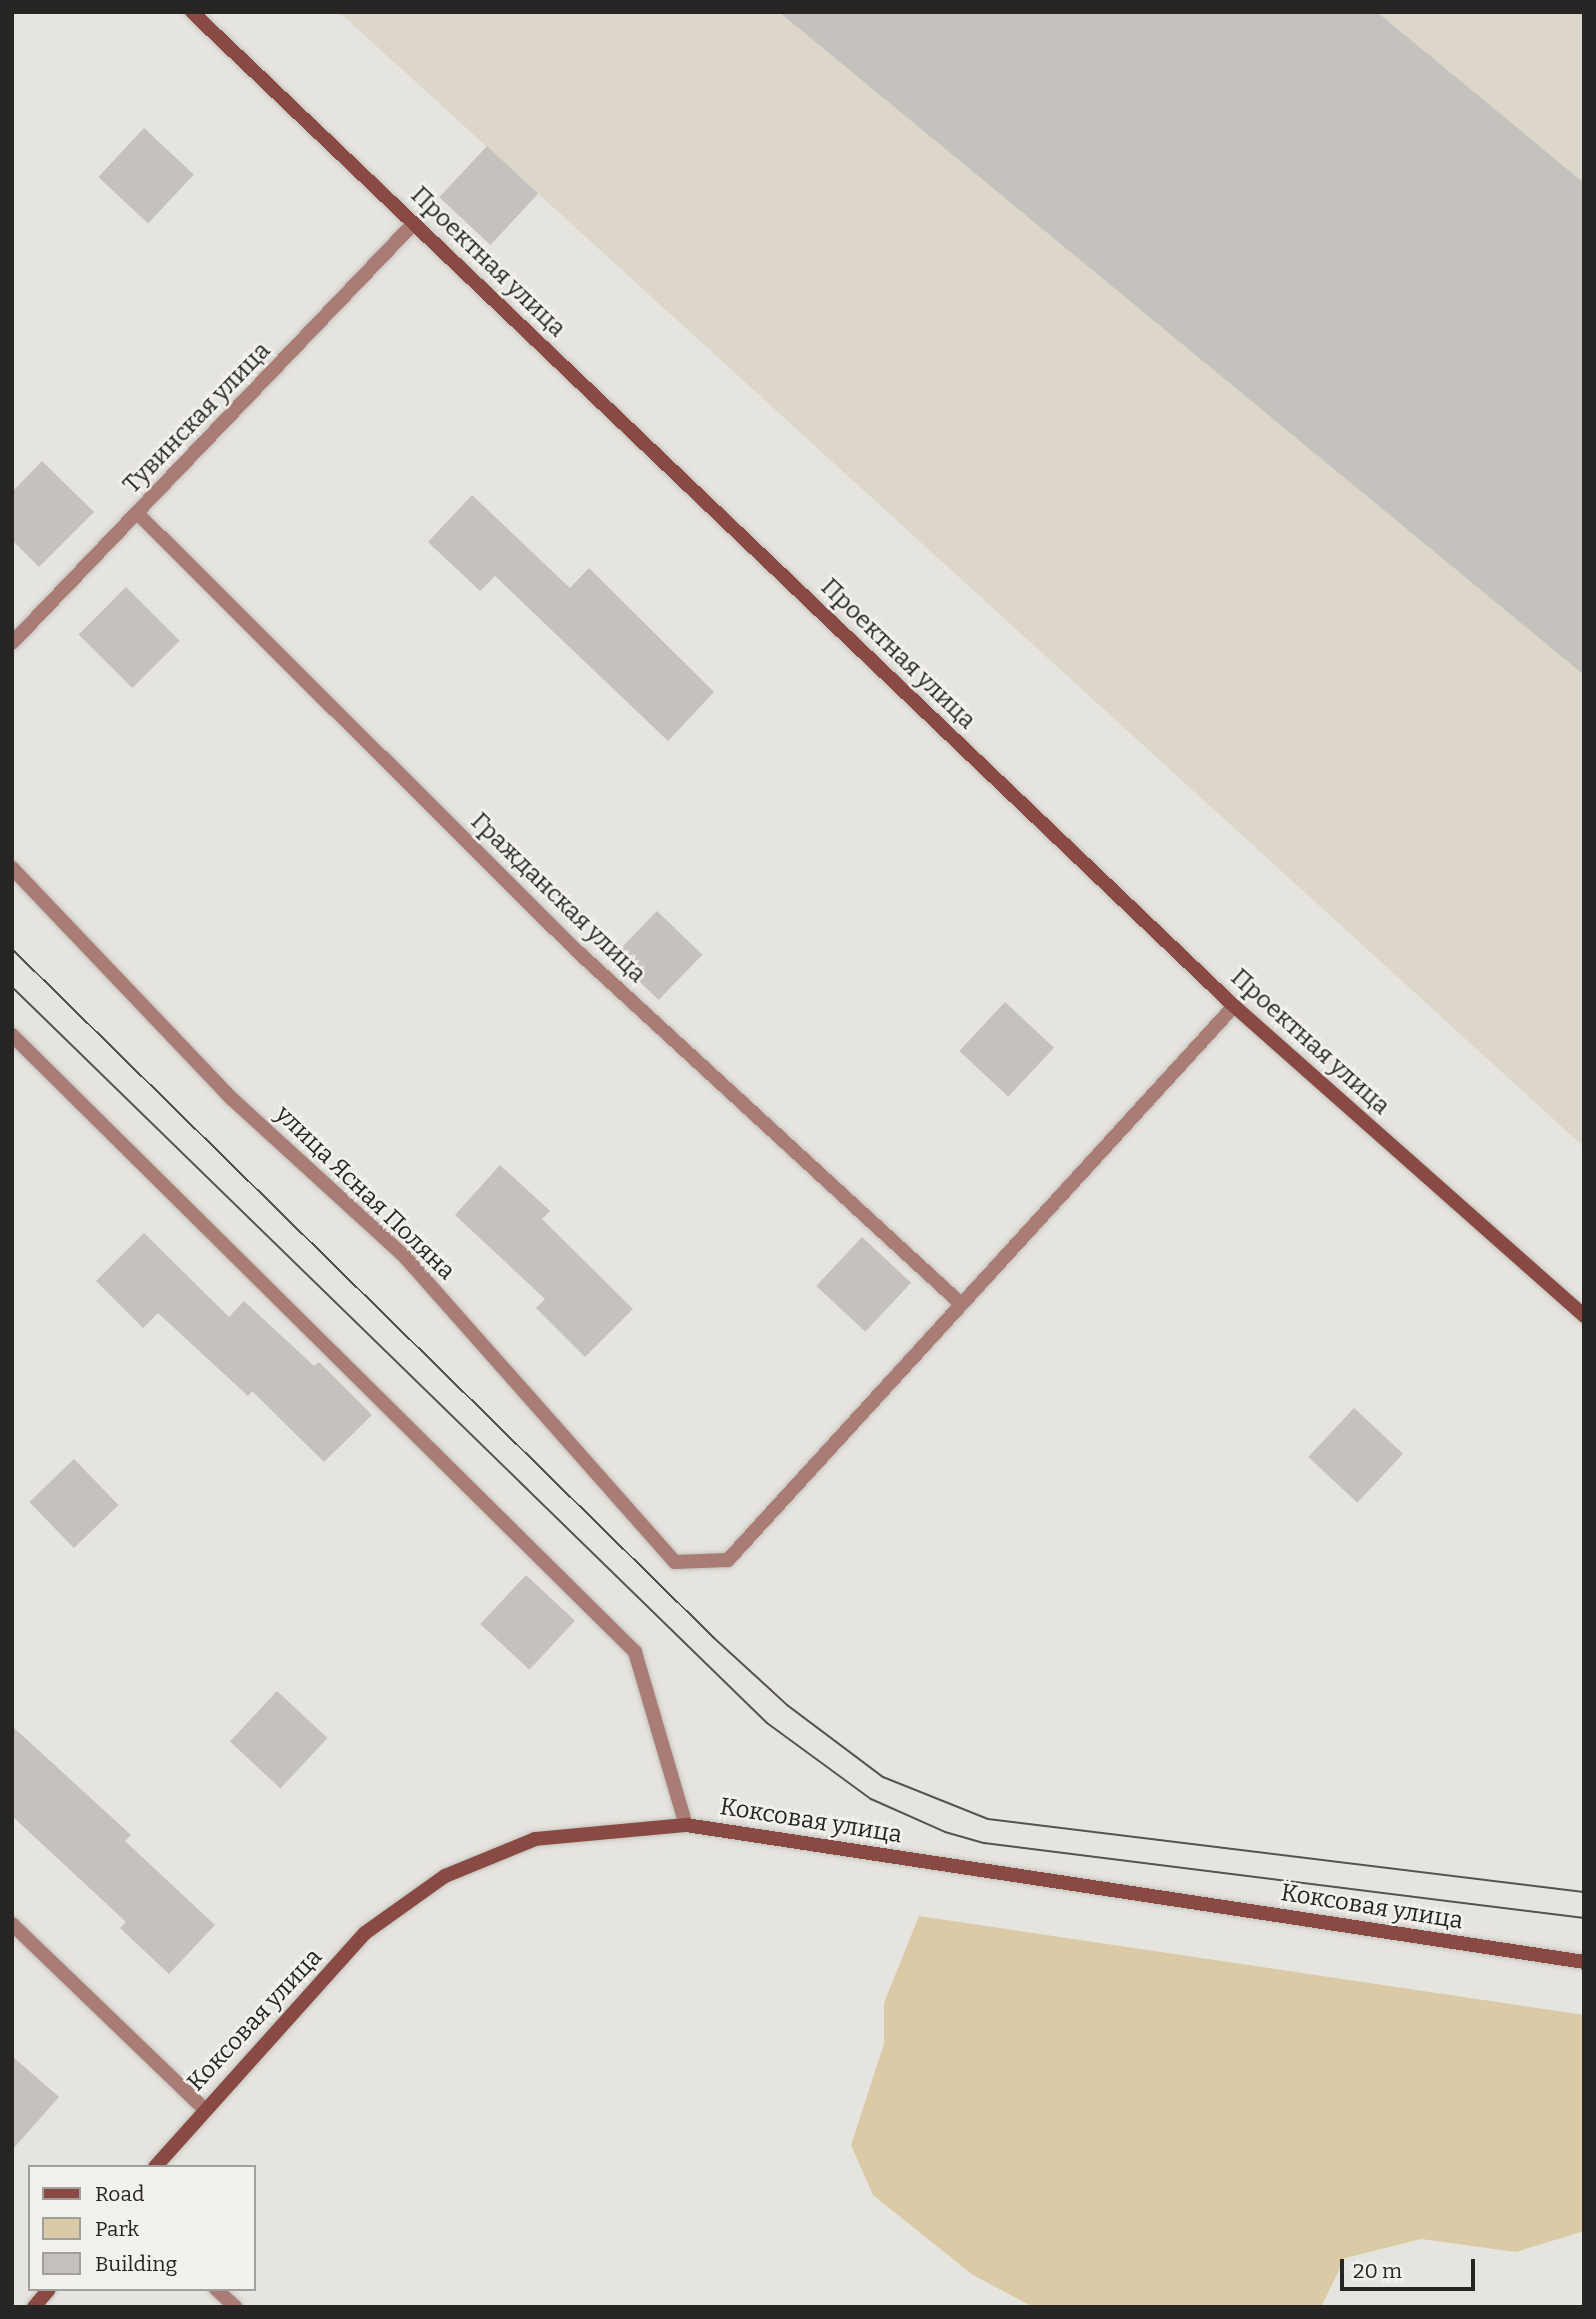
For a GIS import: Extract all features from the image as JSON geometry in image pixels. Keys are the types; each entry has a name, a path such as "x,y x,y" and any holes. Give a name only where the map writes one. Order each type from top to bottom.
{"main road":[{"name":"Проектная улица","path":"192,12 1234,1006 1584,1316"},
{"name":"Коксовая улица","path":"157,2165 204,2109 365,1933 445,1876 535,1839 686,1825 1584,1962"},
{"path":"34,2307 47,2291"}],"street":[{"name":"Тувинская улица","path":"12,643 414,223"},
{"name":"Гражданская улица","path":"137,513 577,951 960,1303"},
{"name":"улица Ясная Поляна","path":"12,868 231,1098 405,1256 675,1562 729,1560 960,1303"},
{"path":"960,1303 1234,1006"},
{"path":"12,1035 635,1652 686,1825"},
{"path":"12,1924 204,2109"},
{"path":"218,2291 235,2307"}],"shaded area":[{"path":"339,12 1584,12 1584,1147"}],"green space":[{"path":"919,1916 1584,2015 1584,2231 1516,2252 1421,2239 1345,2258 1321,2307 1033,2307 973,2275 873,2195 851,2145 884,2044 884,2003"}],"building":[{"path":"779,12 1377,12 1584,183 1584,675"},
{"path":"144,128 194,174 148,223 98,177"},
{"path":"487,146 538,194 490,245 439,197"},
{"path":"42,461 94,512 39,567 12,540 12,492"},
{"path":"472,495 570,588 589,568 714,692 668,741 495,576 480,591 428,542"},
{"path":"126,587 180,641 132,688 79,634"},
{"path":"657,911 702,955 659,1000 613,956"},
{"path":"1005,1002 1054,1048 1008,1097 959,1051"},
{"path":"500,1165 550,1211 542,1219 633,1309 585,1357 536,1308 545,1299 455,1215"},
{"path":"144,1233 229,1317 244,1301 314,1366 319,1362 372,1415 324,1462 252,1391 248,1396 158,1313 143,1328 96,1281"},
{"path":"862,1237 911,1283 865,1332 816,1286"},
{"path":"1354,1408 1403,1454 1357,1503 1308,1457"},
{"path":"74,1459 118,1505 74,1548 29,1502"},
{"path":"526,1575 575,1621 529,1670 480,1624"},
{"path":"277,1691 327,1738 280,1789 230,1741"},
{"path":"12,1726 131,1835 125,1841 215,1925 169,1974 120,1928 126,1922 12,1816"},
{"path":"12,2056 59,2097 12,2150"}],"tram line":[{"path":"12,949 714,1638 787,1705 883,1777 988,1819 1584,1892"},
{"path":"12,987 767,1723 871,1799 945,1832 984,1843 1584,1918"}]}
